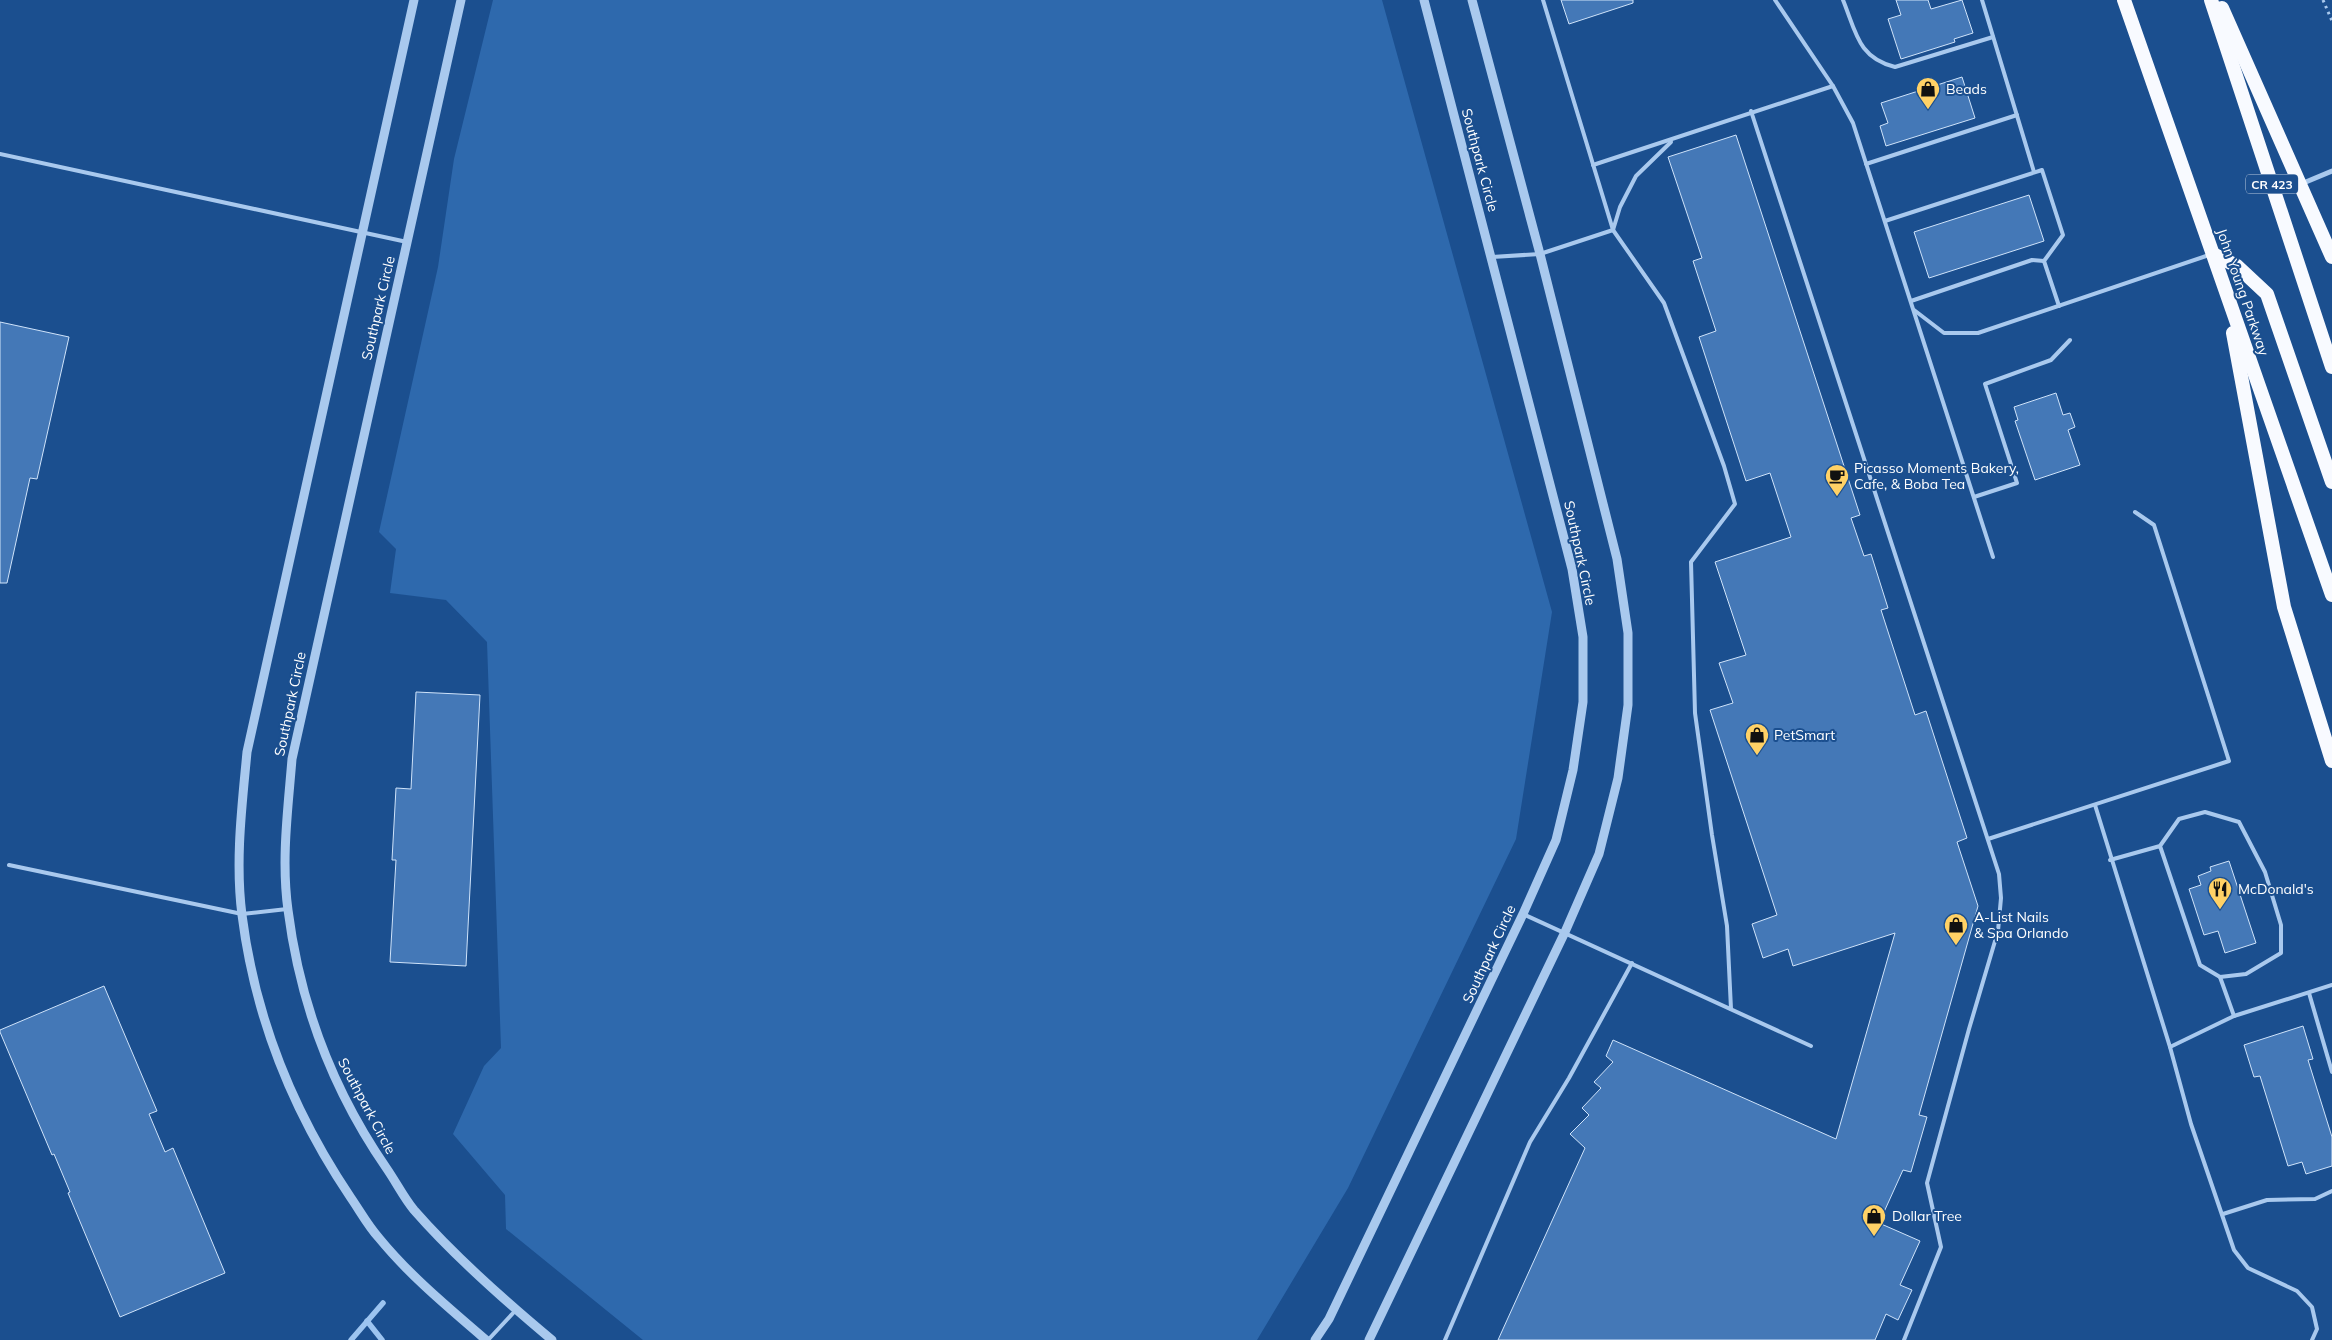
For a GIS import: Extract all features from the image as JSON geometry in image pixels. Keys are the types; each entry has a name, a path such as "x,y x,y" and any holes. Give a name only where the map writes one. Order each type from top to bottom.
{"highway":[{"name":"John Young Parkway","path":"2124,0 2332,595"},
{"name":"CR 423","path":"2212,0 2332,367"},
{"path":"2218,0 2332,257"},
{"path":"2213,254 2237,266 2267,294 2332,482"},
{"path":"2224,288 2284,607 2332,761"}],"street":[{"path":"414,0 246,752 240,842 242,914 255,984 273,1050 297,1107 334,1172 378,1238 432,1292 487,1340"},
{"name":"Southpark Circle","path":"461,0 292,759 285,843 288,909 299,974 316,1035 338,1087 373,1149 414,1209 516,1310 552,1340"},
{"name":"Southpark Circle","path":"1315,1340 1329,1319 1523,914 1556,840 1574,770 1583,702 1583,637 1572,569 1424,0"},
{"path":"1369,1340 1565,932 1599,854 1618,778 1628,705 1628,633 1617,559 1540,254 1472,0"},
{"path":"2301,184 2332,171"}],"lane":[{"path":"1543,0 1613,230 1664,302 1724,466 1735,504 1692,562 1695,713 1727,926 1732,1009"},
{"path":"1775,0 1833,86 1853,123 1994,557"},
{"path":"1843,0 1862,48 1882,64 1895,67 1993,37"},
{"path":"1982,0 2034,172"},
{"path":"1593,165 1673,140 1751,111 1833,86"},
{"path":"1751,111 1999,874 2001,898 1998,931 1927,1183 1941,1247 1904,1340"},
{"path":"1866,164 2017,115"},
{"path":"1613,230 1620,207 1636,176 1673,140"},
{"path":"0,154 407,242"},
{"path":"1884,221 2042,170 2063,235 2044,261"},
{"path":"1492,257 1540,254 1613,230"},
{"path":"1913,310 1944,333 1978,332 2213,254"},
{"path":"1910,301 2032,260 2044,261"},
{"path":"2044,261 2059,306"},
{"path":"1974,497 2017,483 1985,384 2051,360 2070,340"},
{"path":"1988,839 2229,761 2154,525 2135,512"},
{"path":"2095,805 2110,860 2170,1047 2191,1124 2234,1250 2248,1268 2297,1291 2312,1307 2317,1329 2312,1340"},
{"path":"2110,860 2160,846 2179,819 2205,812 2239,822 2265,872 2281,925 2281,953 2246,974 2220,977 2200,965 2160,846"},
{"path":"9,865 242,914 288,909"},
{"path":"1523,914 1811,1046"},
{"path":"1445,1340 1530,1142 1569,1078 1632,963"},
{"path":"2220,977 2234,1016"},
{"path":"2170,1047 2234,1016 2332,985"},
{"path":"2309,992 2332,1072"},
{"path":"2223,1214 2267,1200 2315,1199 2332,1192"},
{"path":"487,1340 516,1310"}],"path":[{"path":"2322,0 2332,21"}],"shaded area":[{"path":"493,0 1382,0 1552,612 1516,839 1348,1188 1257,1340 643,1340 506,1229 505,1195 453,1134 484,1066 501,1048 487,642 446,600 390,593 396,549 379,532 438,267 454,159"}],"building":[{"path":"1561,0 1633,0 1633,3 1569,24"},
{"path":"1896,0 1928,0 1931,9 1962,0 1973,33 1954,39 1955,42 1901,59 1888,19 1901,15"},
{"name":"Beads","path":"1962,77 1975,118 1886,146 1880,126 1888,123 1881,103"},
{"path":"1736,135 1860,515 1851,518 1864,556 1871,554 1888,608 1881,610 1915,715 1926,711 1967,838 1957,842 1978,906 1919,1115 1927,1117 1911,1172 1903,1170 1879,1223 1920,1241 1900,1285 1912,1290 1898,1320 1886,1314 1875,1340 1498,1340 1585,1148 1570,1134 1589,1115 1582,1108 1601,1088 1594,1082 1613,1062 1606,1056 1613,1040 1836,1139 1895,933 1793,966 1788,949 1763,958 1752,924 1777,915 1710,710 1733,703 1719,663 1746,655 1715,562 1791,537 1770,473 1746,481 1699,337 1716,331 1693,261 1702,258 1668,157"},
{"path":"2029,195 2044,241 1929,278 1914,232"},
{"path":"0,322 69,337 37,479 30,478 7,583 0,583"},
{"path":"2056,393 2063,415 2070,413 2075,427 2068,430 2080,465 2035,480 2015,421 2018,420 2014,407"},
{"path":"416,692 480,695 466,966 390,962 396,860 392,860 396,788 411,789"},
{"name":"McDonald's","path":"2229,861 2256,943 2225,953 2218,931 2204,935 2189,889 2201,885 2198,876 2211,871 2210,867"},
{"path":"104,986 157,1111 149,1114 165,1152 173,1148 225,1273 120,1317 68,1193 70,1192 54,1154 52,1155 0,1032 0,1030"},
{"path":"2303,1026 2313,1059 2308,1060 2332,1137 2332,1166 2306,1174 2302,1162 2288,1166 2260,1076 2254,1077 2244,1045"}],"waterway":[{"path":"351,1340 383,1303"},
{"path":"367,1321 382,1340"}],"place":[{"name":"Beads","path":"1928,110"},
{"name":"Picasso Moments Bakery, Cafe, & Boba Tea","path":"1837,497"},
{"name":"PetSmart","path":"1757,756"},
{"name":"McDonald's","path":"2220,910"},
{"name":"A-List Nails & Spa Orlando","path":"1956,946"},
{"name":"Dollar Tree","path":"1874,1237"}]}
